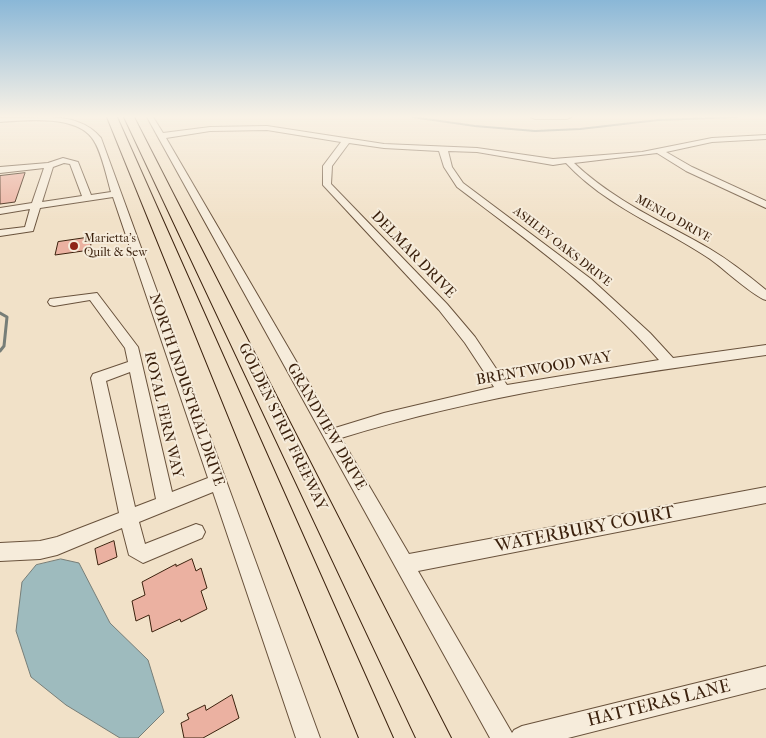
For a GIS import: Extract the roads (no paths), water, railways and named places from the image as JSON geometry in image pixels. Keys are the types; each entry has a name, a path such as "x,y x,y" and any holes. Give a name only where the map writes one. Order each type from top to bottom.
{"highway":[{"name":"GOLDEN STRIP FREEWAY","path":"127,151 376,738"},
{"name":"GOLDEN STRIP FREEWAY","path":"147,151 434,738"}],"street":[{"name":"NORTH INDUSTRIAL DRIVE","path":"102,151 308,738"},
{"name":"GRANDVIEW DRIVE","path":"170,151 503,738"},
{"name":"DELMAR DRIVE","path":"338,151 328,164 325,175 327,185 443,307 470,340 504,391"},
{"name":"ASHLEY OAKS DRIVE","path":"443,151 448,167 460,185 587,281 645,336 670,364"},
{"path":"485,151 541,161 570,162 655,151"},
{"path":"660,151 689,169 766,205"},
{"path":"0,170 48,165 63,160 74,162 88,199"},
{"name":"MENLO DRIVE","path":"570,162 582,176 605,194 722,262 766,296"},
{"path":"0,233 29,229 48,165"},
{"path":"0,211 118,194"},
{"name":"ROYAL FERN WAY","path":"54,302 93,296 131,347 166,503"},
{"name":"BRENTWOOD WAY","path":"331,435 433,405 504,391 766,350"},
{"path":"135,365 98,378 136,549 143,554 196,532"},
{"path":"0,552 40,550 58,546 218,482"},
{"name":"WATERBURY COURT","path":"405,564 766,495"},
{"name":"HATTERAS LANE","path":"522,738 766,678"}],"water":[{"path":"61,559 79,563 110,623 148,660 164,712 138,738 120,738 66,705 31,677 16,631 22,582 36,565"}],"waterway":[{"path":"0,313 7,317 4,346 0,351"}],"place":[{"name":"Marietta's Quilt & Sew","path":"74,246"}]}
